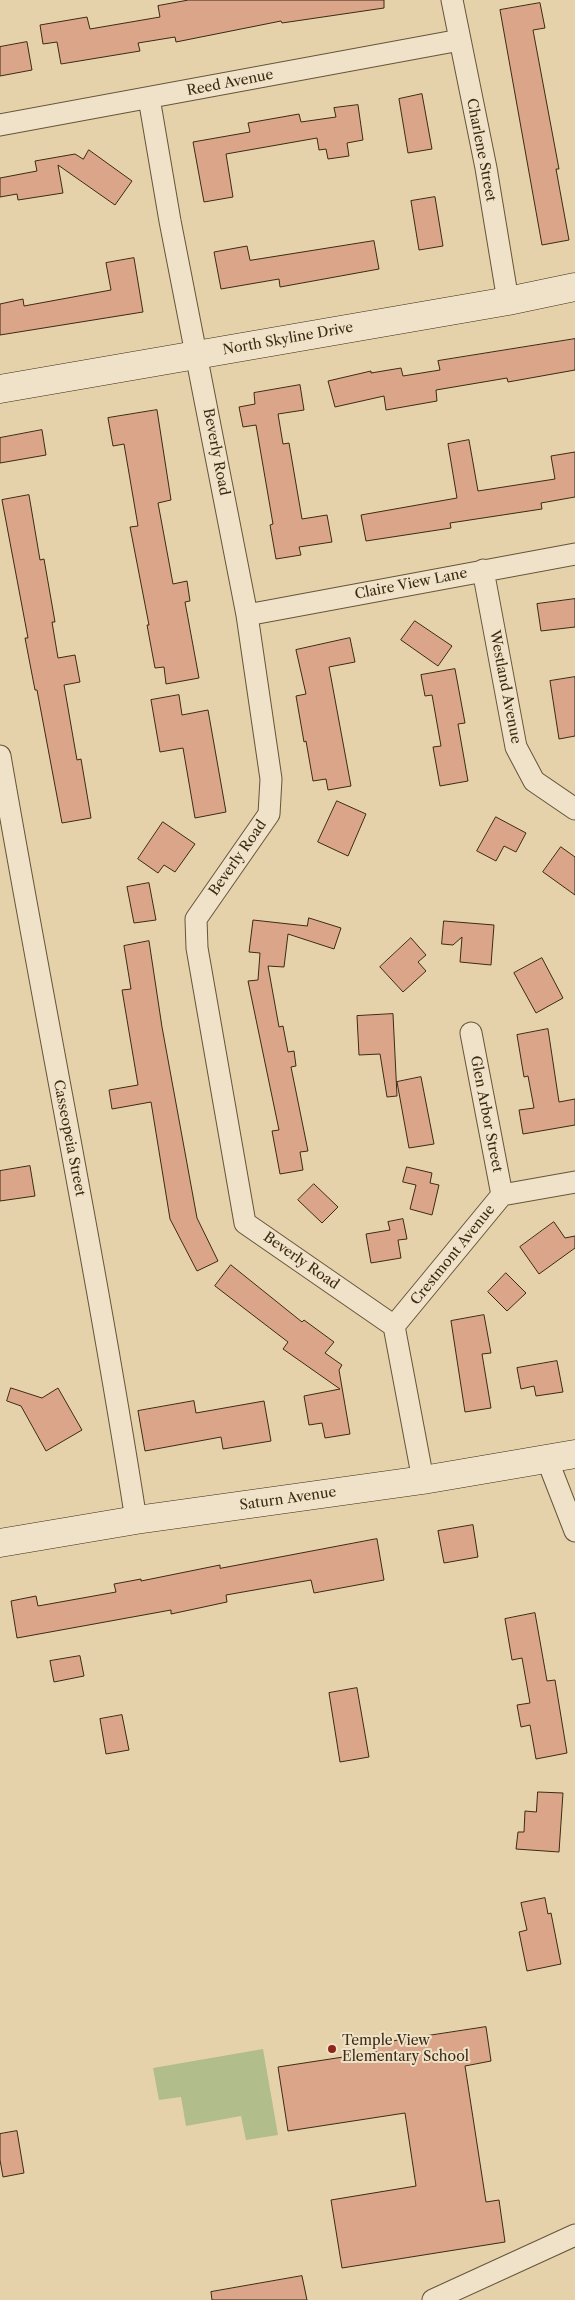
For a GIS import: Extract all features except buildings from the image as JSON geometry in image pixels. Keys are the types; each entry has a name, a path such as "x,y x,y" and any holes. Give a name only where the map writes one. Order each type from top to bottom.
{"main road":[{"name":"North Skyline Drive","path":"0,389 508,302 575,287"},
{"name":"Saturn Avenue","path":"0,1543 136,1520 424,1480 575,1454"}],"street":[{"name":"Charlene Street","path":"452,0 486,168 508,302"},
{"name":"Reed Avenue","path":"0,125 460,40"},
{"name":"Beverly Road","path":"149,98 170,221 198,354 247,615 271,779 268,814 196,919 197,948 245,1223 394,1326"},
{"name":"Claire View Lane","path":"247,615 575,554"},
{"name":"Westland Avenue","path":"483,570 516,747 534,781 575,809"},
{"name":"Casseopeia Street","path":"0,756 38,979 111,1362 136,1520"},
{"name":"Glen Arbor Street","path":"471,1033 502,1195"},
{"name":"Crestmont Avenue","path":"394,1326 502,1195 575,1182"},
{"path":"394,1326 424,1480"},
{"path":"547,1459 575,1531"},
{"path":"433,2300 575,2236"}],"green space":[{"path":"263,2049 278,2135 246,2140 241,2116 186,2126 181,2097 159,2100 153,2068"}],"place":[{"name":"Temple View Elementary School","path":"332,2049"}]}
